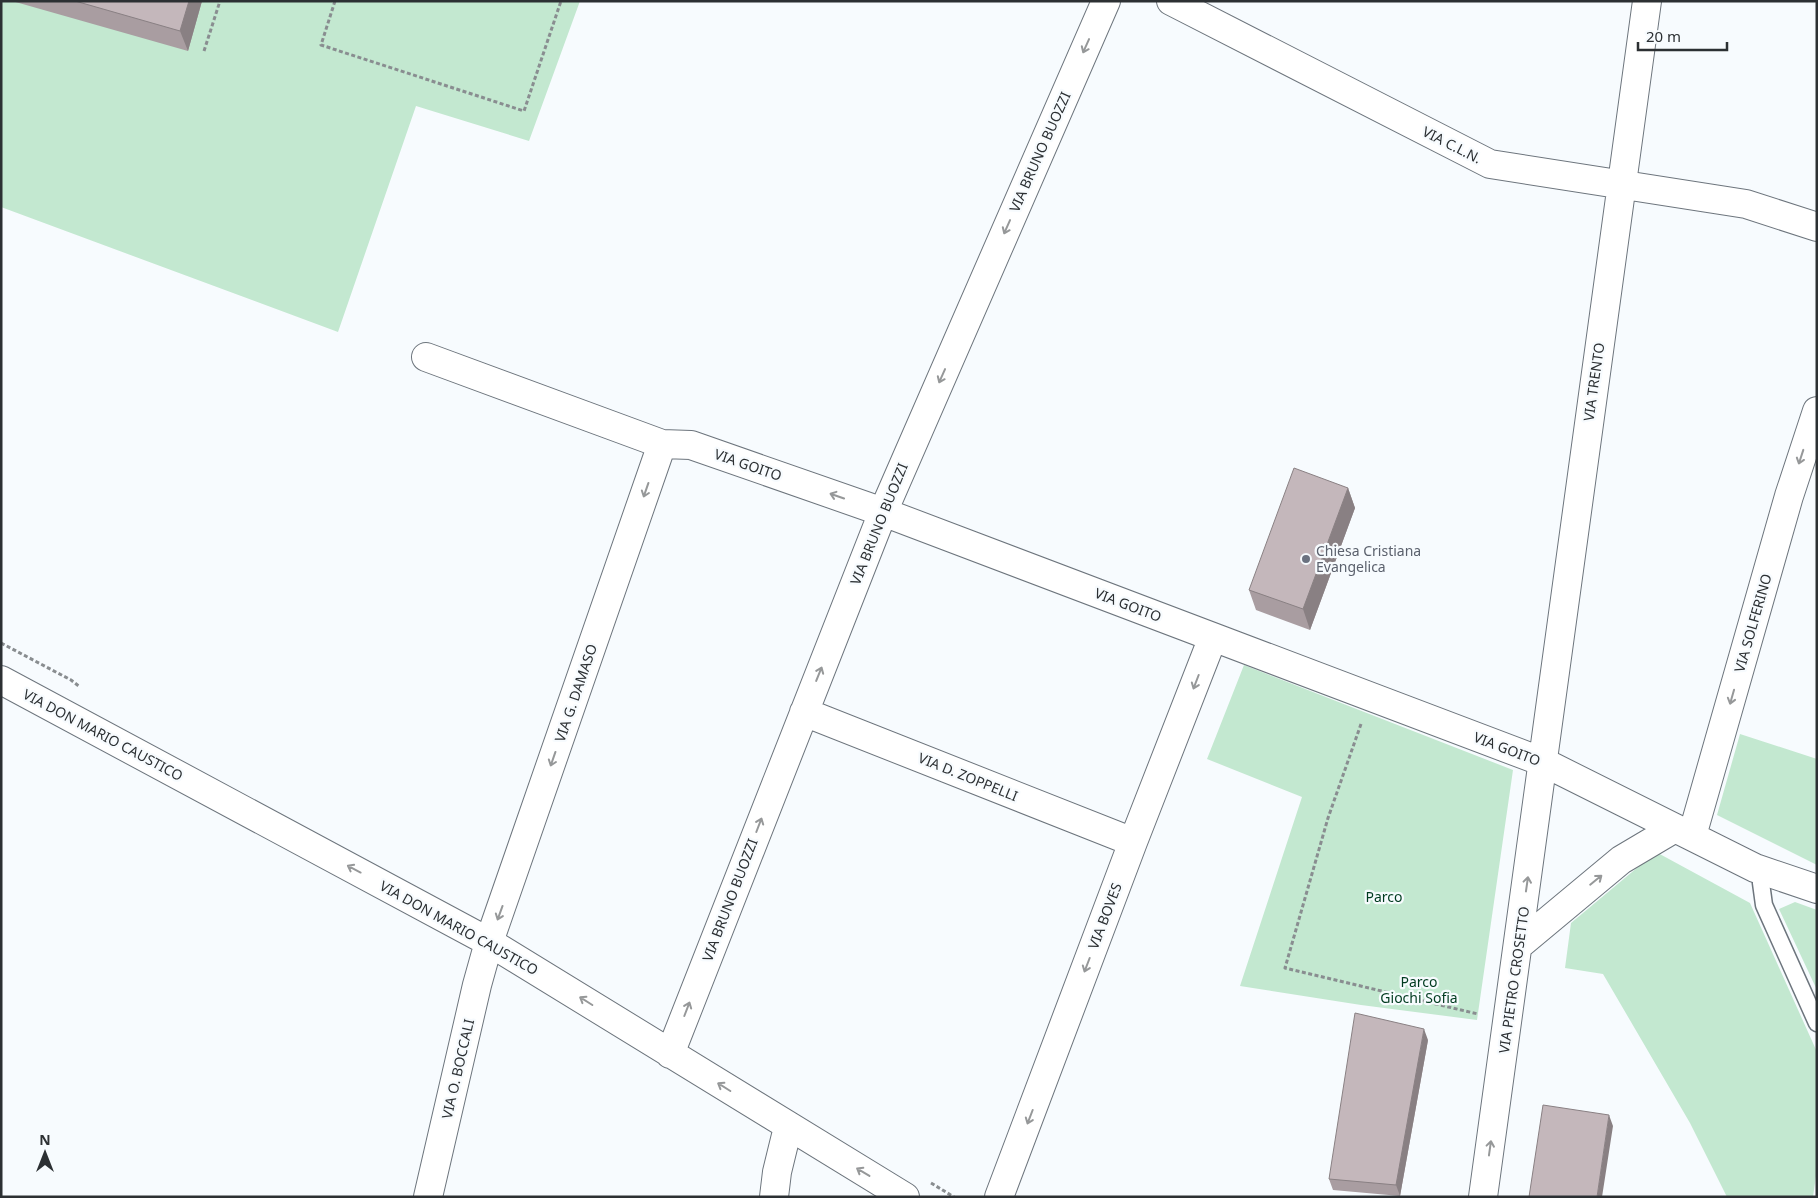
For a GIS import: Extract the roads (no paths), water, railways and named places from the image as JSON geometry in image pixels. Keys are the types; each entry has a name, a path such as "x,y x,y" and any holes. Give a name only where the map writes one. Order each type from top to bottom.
{"street":[{"name":"VIA BRUNO BUOZZI","path":"670,1054 883,512 1106,1"},
{"name":"VIA C.L.N.","path":"1171,1 1490,164 1746,204 1817,227"},
{"name":"VIA TRENTO","path":"1543,762 1620,184 1647,1"},
{"name":"VIA GOITO","path":"426,358 662,444 691,445 883,512 1543,762 1764,870 1817,889"},
{"name":"VIA SOLFERINO","path":"1684,832 1817,411"},
{"name":"VIA G. DAMASO","path":"489,942 662,444"},
{"name":"VIA BOVES","path":"999,1197 1133,842 1213,637"},
{"name":"VIA DON MARIO CAUSTICO","path":"1,680 489,942 905,1197"},
{"name":"VIA D. ZOPPELLI","path":"804,712 1133,842"},
{"name":"VIA PIETRO CROSETTO","path":"1483,1197 1543,762"},
{"path":"1519,945 1621,860 1684,832"},
{"name":"VIA O. BOCCALI","path":"428,1197 477,985 489,942"},
{"path":"774,1197 777,1172 788,1127"}],"lane":[{"path":"1764,870 1761,883 1764,905 1817,1023"}],"place":[{"name":"Chiesa Cristiana Evangelica","path":"1306,559"}],"park label":[{"name":"Parco","path":"1384,897"},
{"name":"Parco Giochi Sofia","path":"1419,990"}]}
